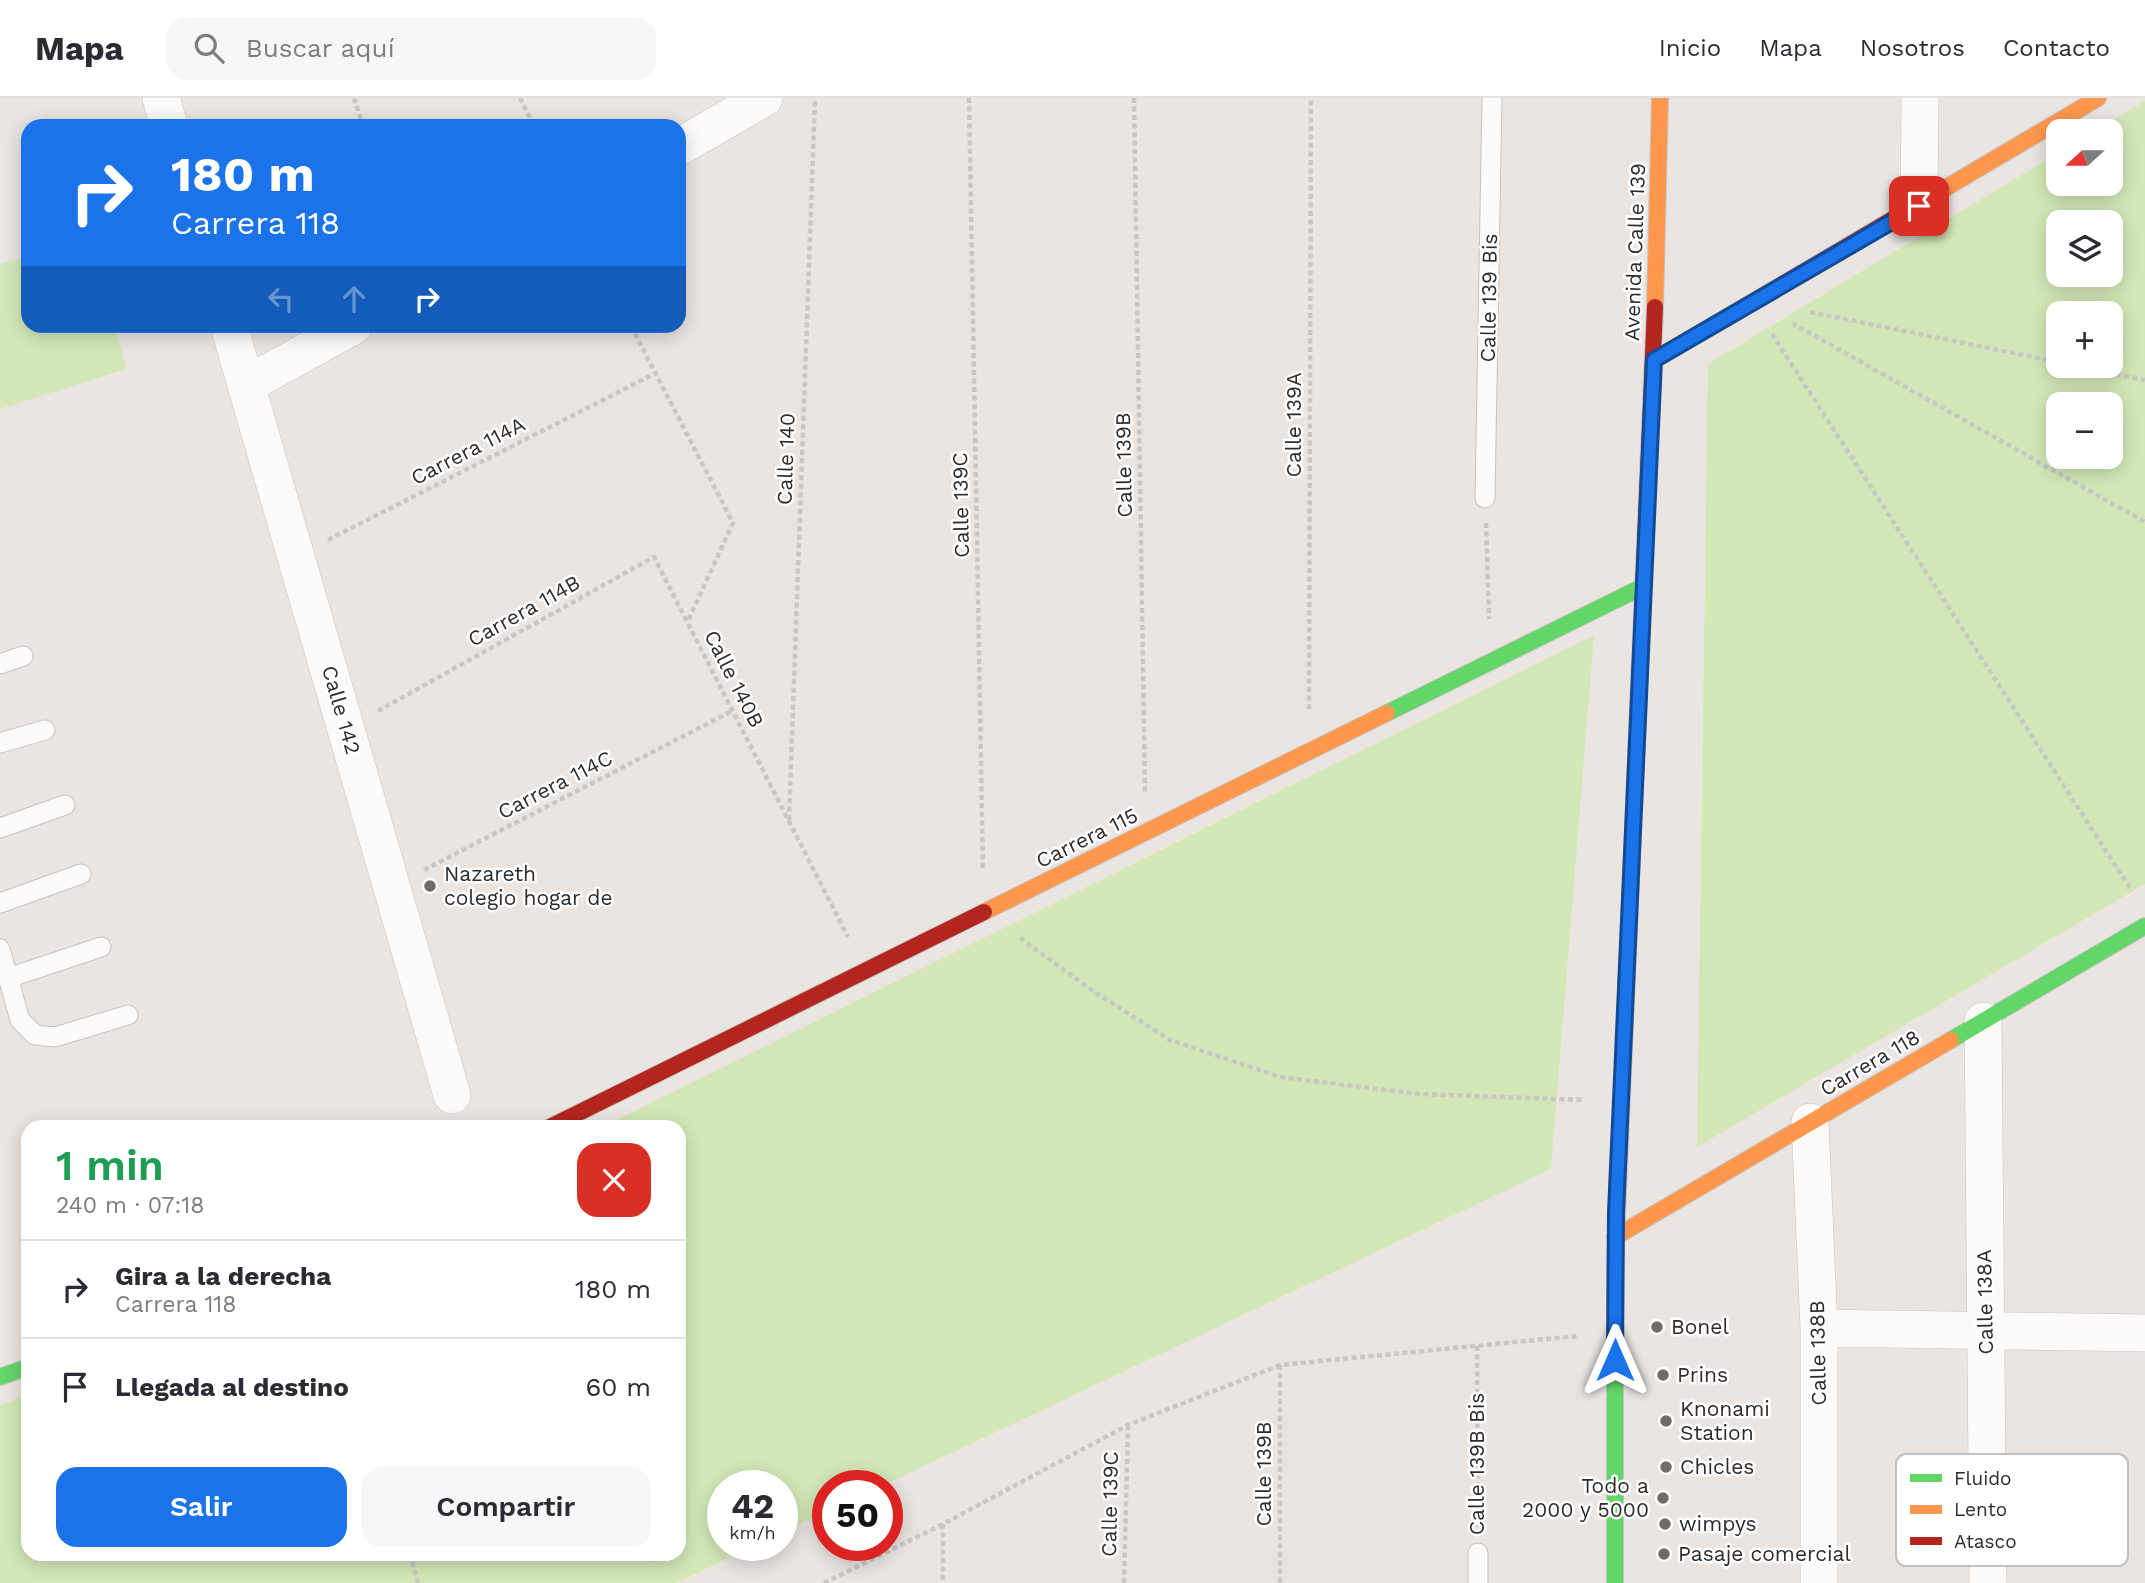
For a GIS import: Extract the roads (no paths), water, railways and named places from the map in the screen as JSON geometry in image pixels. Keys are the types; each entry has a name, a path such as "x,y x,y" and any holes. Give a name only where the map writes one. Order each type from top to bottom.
{"street":[{"path":"161,98 167,119"},
{"path":"686,143 764,98"},
{"name":"Avenida Calle 139","path":"1615,1583 1615,1237 1654,360 1660,98"},
{"path":"1919,206 1920,98"},
{"path":"1654,360 1751,300 1919,206 2098,98"},
{"name":"Calle 142","path":"231,333 453,1095"},
{"path":"246,384 340,333"},
{"name":"Carrera 115","path":"564,1120 1644,586"},
{"name":"Carrera 118","path":"1615,1237 2145,926"},
{"name":"Calle 138A","path":"1983,1021 1987,1454"},
{"name":"Calle 138B","path":"1810,1122 1819,1328 1819,1583"},
{"path":"1819,1328 2145,1333"},
{"path":"0,1377 21,1370"}],"lane":[{"name":"Calle 139 Bis","path":"1485,498 1492,98"},
{"path":"0,664 23,656"},
{"path":"0,743 45,730"},
{"path":"0,828 65,805"},
{"path":"0,903 81,874"},
{"path":"8,978 102,947"},
{"path":"0,949 20,1020 34,1035 55,1037 128,1015"},
{"name":"Calle 139B Bis","path":"1478,1553 1478,1583"}],"place":[{"name":"Nazareth colegio hogar de","path":"430,886"},
{"name":"Bonel","path":"1657,1327"},
{"name":"Prins","path":"1663,1375"},
{"name":"Knonami Station","path":"1666,1421"},
{"name":"Chicles","path":"1666,1467"},
{"name":"Todo a 2000 y 5000","path":"1663,1498"},
{"name":"wimpys","path":"1665,1524"},
{"name":"Pasaje comercial","path":"1664,1554"}]}
